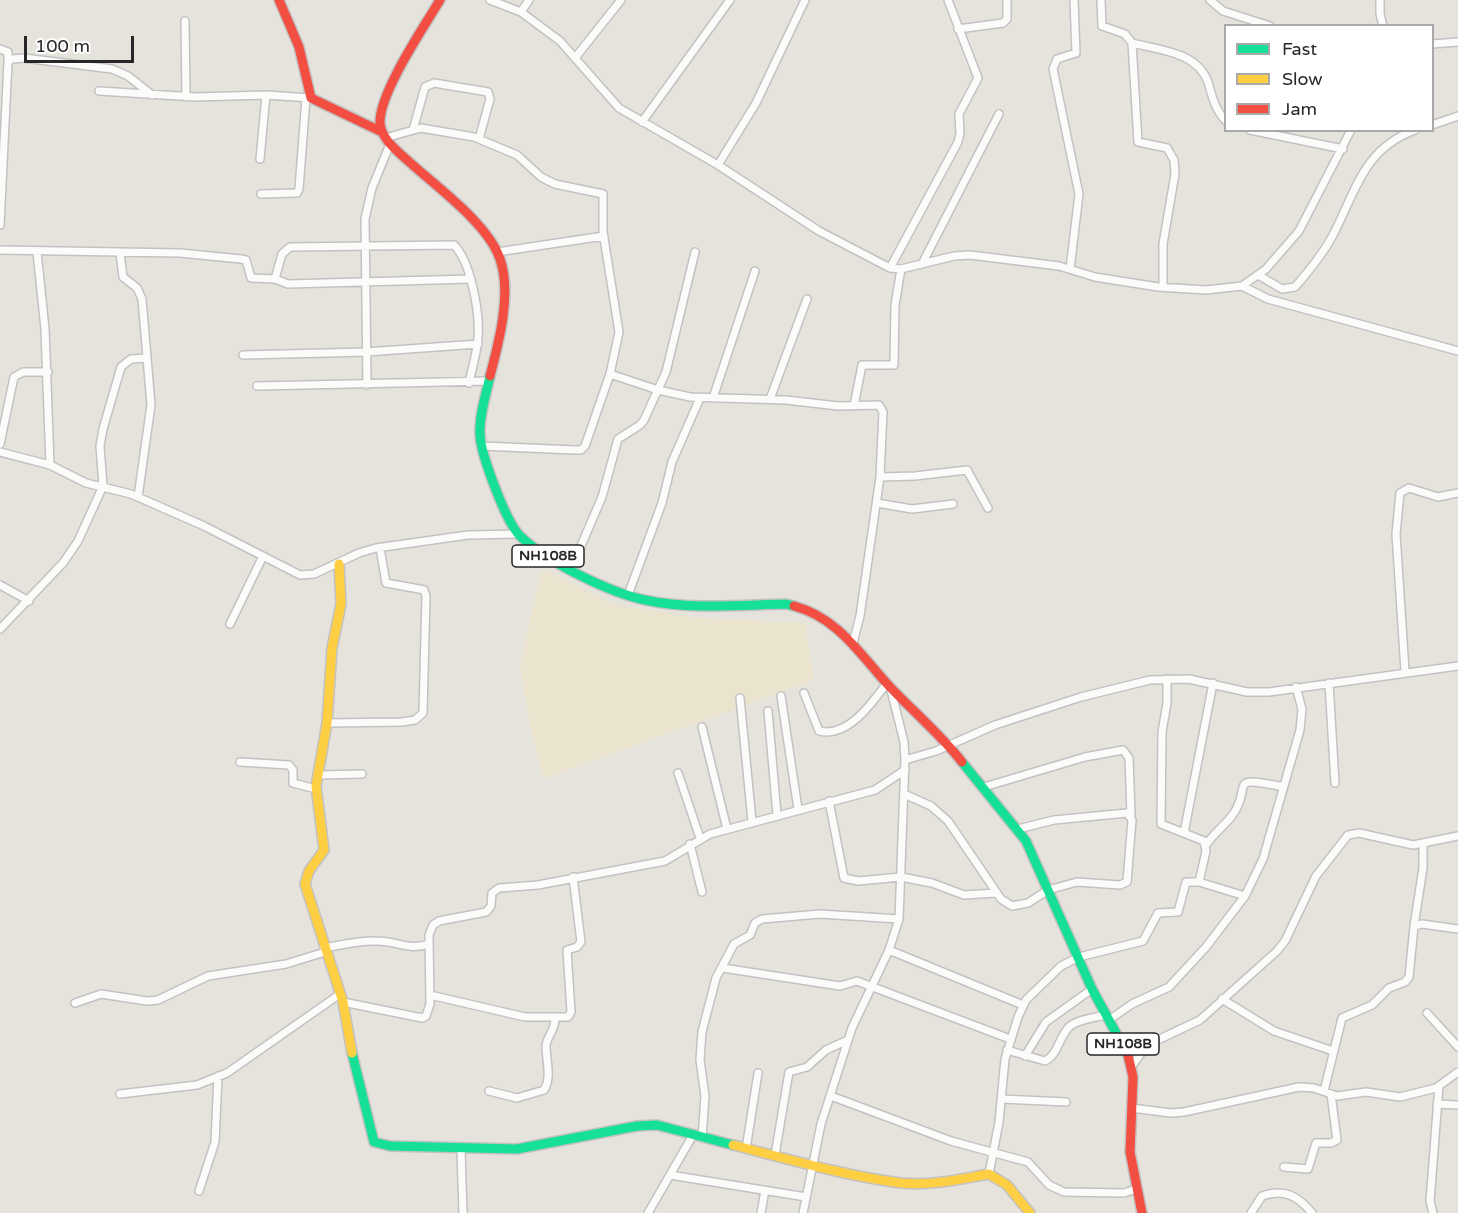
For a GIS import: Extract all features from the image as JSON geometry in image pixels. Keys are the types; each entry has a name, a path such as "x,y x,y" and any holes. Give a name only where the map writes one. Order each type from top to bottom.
{"main road":[{"path":"279,0 300,47 308,98 386,138"},
{"path":"386,138 380,121 385,99 411,48 440,0"},
{"name":"NH108B","path":"386,138 478,225 497,252 502,272 503,308 499,344 479,424 481,446 496,491 518,534 536,549 571,569 628,595 697,606 786,604 799,606 833,623 889,686 948,744 1018,829 1092,988 1125,1048 1131,1067 1129,1134 1136,1190 1143,1213"},
{"path":"339,564 341,604 332,648 327,723 316,789 324,850 309,871 305,884 341,998 352,1055 374,1142 390,1146 461,1150 517,1149 637,1126 657,1125 812,1165 912,1184 937,1183 989,1174 1007,1185 1029,1213"}],"street":[{"path":"490,0 521,12 560,41 612,101 642,122 718,165 804,222 890,268 901,269 969,255 1070,269 1095,277 1163,287 1206,290 1242,286 1258,275 1299,231 1311,202 1343,149 1350,132"},
{"path":"521,12 529,0"},
{"path":"575,58 621,0"},
{"path":"642,122 730,0"},
{"path":"718,165 756,103 805,0"},
{"path":"890,268 958,142 960,133 958,114 978,78 948,0"},
{"path":"958,29 1003,23 1007,19 1007,0"},
{"path":"1070,269 1079,194 1053,69 1057,59 1076,53 1074,0"},
{"path":"1101,0 1102,26 1129,36 1132,43 1138,142 1167,148 1174,160 1175,174 1163,244 1163,287"},
{"path":"1210,0 1223,11 1264,24"},
{"path":"1380,0 1383,24"},
{"path":"185,21 186,97"},
{"path":"1434,44 1458,42"},
{"path":"1132,43 1188,58 1200,66 1217,109 1224,118"},
{"path":"0,49 8,52 0,225"},
{"path":"8,62 12,58 24,58 112,69 129,76 152,95"},
{"path":"413,130 425,87 434,83 488,92 490,99 479,139"},
{"path":"99,91 186,97 266,95 308,98 299,189 297,193 261,194"},
{"path":"260,159 266,95"},
{"path":"922,264 999,114"},
{"path":"1434,124 1458,116"},
{"path":"366,385 364,245 367,205 386,138 413,130 432,129 479,139 518,155 541,177 555,184 603,194 604,236 619,322 610,374 585,446 581,450 481,446"},
{"path":"1260,132 1343,149"},
{"path":"1258,275 1282,289 1295,287 1332,237 1373,157 1392,140 1410,132"},
{"path":"497,252 604,236"},
{"path":"275,279 282,254 290,247 454,245 463,257 470,279 478,321 477,344 469,383"},
{"path":"0,250 195,254 241,259 246,260 252,278 270,281 275,279 288,284 365,284 470,279"},
{"path":"37,252 48,372 50,465"},
{"path":"571,569 602,497 618,439 640,426 658,390 669,361 695,252"},
{"path":"120,253 123,277 137,288 142,299 147,358 150,424 138,496"},
{"path":"854,406 862,365 894,365 895,305 901,269"},
{"path":"713,398 754,272"},
{"path":"1242,286 1268,299 1458,351"},
{"path":"770,399 807,299"},
{"path":"243,355 366,352 477,344"},
{"path":"0,630 71,553 103,486 100,446 121,367 131,359 147,358"},
{"path":"0,444 14,377 23,372 48,372"},
{"path":"610,374 658,390 700,398 770,399 882,407 877,503 860,616 853,643"},
{"path":"257,386 489,381"},
{"path":"628,595 662,503 672,462 700,398"},
{"path":"0,452 50,465 86,483 138,496 204,526 300,575 314,574 359,553 381,548 485,534 518,534"},
{"path":"880,477 915,476 967,470 988,508"},
{"path":"1405,671 1396,534 1400,493 1409,488 1438,497 1458,493"},
{"path":"877,503 912,509 953,504"},
{"path":"327,723 402,722 415,720 423,712 426,596 424,590 419,588 386,584 381,548"},
{"path":"230,624 263,556"},
{"path":"0,585 29,600"},
{"path":"905,760 995,724 1129,684 1167,679 1213,683 1256,692 1405,671 1458,666"},
{"path":"1167,679 1167,703 1162,732 1160,819 1164,827 1199,838 1206,845"},
{"path":"1184,833 1213,683"},
{"path":"1329,683 1335,783"},
{"path":"804,693 815,726 825,733 858,718 889,686"},
{"path":"803,1213 812,1165 848,1040 889,950 900,919 905,760 904,742 889,686"},
{"path":"1007,1050 1040,1061 1049,1060 1072,1025 1107,1018 1169,987 1206,947 1245,896 1263,859 1302,718 1296,687"},
{"path":"781,696 798,809"},
{"path":"740,698 752,821"},
{"path":"768,711 777,815"},
{"path":"702,727 726,829"},
{"path":"904,794 931,806 948,821 996,893 1006,903 1020,906 1048,890 1085,881 1124,885 1129,876 1131,815 1129,758 1123,750 1085,757 984,787"},
{"path":"240,762 289,765 293,770 293,783 316,789"},
{"path":"120,1094 197,1084 218,1076 341,998 422,1018 429,1011 429,944 433,925 439,921 486,912 495,890 538,885 665,861 700,838 752,821 875,790 905,770"},
{"path":"678,773 700,838"},
{"path":"318,775 362,774"},
{"path":"1199,882 1206,845 1214,832 1231,817 1240,789 1245,783 1252,780 1283,786"},
{"path":"829,801 844,878 858,881 902,877 932,883 964,894 996,893"},
{"path":"1018,829 1061,819 1121,812 1131,815"},
{"path":"1131,1067 1147,1045 1195,1024 1264,964 1285,941 1316,876 1348,835 1359,833 1413,845 1458,836"},
{"path":"690,844 702,892"},
{"path":"1284,1167 1308,1170 1316,1143 1331,1143 1337,1140 1327,1093 1333,1051 1342,1018 1372,1005 1389,988 1405,982 1409,977 1423,868 1423,844"},
{"path":"430,995 514,1015 566,1018 571,1012 567,950 577,947 581,942 573,877"},
{"path":"989,1174 1002,1099 1007,1050 1023,1005 1037,987 1052,974 1079,957 1143,941 1158,913 1178,912 1186,882 1199,882 1245,896"},
{"path":"648,1213 670,1175 698,1136 705,1096 700,1051 714,986 734,944 750,935 754,923 762,918 820,914 900,919"},
{"path":"1414,926 1422,924 1458,929"},
{"path":"75,1003 101,994 147,1001 158,1000 208,976 286,964 325,950 373,941 393,942 408,948 429,944"},
{"path":"889,950 1023,1005"},
{"path":"723,968 840,986 856,981 1010,1039"},
{"path":"1025,1056 1046,1023 1092,988"},
{"path":"1222,999 1274,1031 1333,1051"},
{"path":"1427,1013 1458,1047"},
{"path":"489,1091 517,1098 544,1090 548,1078 546,1046 554,1031 555,1018"},
{"path":"775,1155 789,1072 807,1067 826,1050 848,1040"},
{"path":"1131,1108 1171,1113 1299,1088 1314,1088 1327,1093 1366,1092 1400,1097 1439,1086 1458,1072"},
{"path":"746,1149 758,1073"},
{"path":"199,1191 215,1142 218,1076"},
{"path":"1433,1213 1430,1201 1439,1086"},
{"path":"831,1096 894,1122 1028,1162 1049,1185 1064,1192 1124,1193 1136,1190"},
{"path":"1002,1099 1066,1102"},
{"path":"1437,1104 1458,1105"},
{"path":"461,1150 463,1213"},
{"path":"670,1175 806,1197"},
{"path":"761,1213 765,1190"},
{"path":"1251,1213 1262,1196 1281,1192 1296,1196 1312,1213"}],"shaded area":[{"path":"541,569 613,604 697,618 805,623 814,680 543,779 530,726 520,666"}],"traffic: fast":[{"path":"490,376 481,420 481,445 495,488 508,517 520,536 532,546 579,575 645,600 698,606 786,604 794,606"},
{"path":"962,762 1026,841 1092,989 1128,1055"},
{"path":"352,1053 374,1142 390,1146 517,1149 637,1126 657,1125 733,1145"}],"traffic: slow":[{"path":"339,564 341,604 332,648 327,723 316,786 324,850 309,871 305,884 343,1002 352,1053"},
{"path":"733,1145 838,1172 901,1183 934,1183 989,1174 1007,1185 1030,1213"}],"traffic: jam":[{"path":"279,0 299,47 311,98 382,132"},
{"path":"440,0 394,78 382,110 380,123 383,134 390,143 459,205 494,245 500,259 505,287 503,318 490,376"},
{"path":"794,606 824,619 837,629 962,762"},
{"path":"1128,1055 1133,1077 1130,1152 1142,1213"}]}
